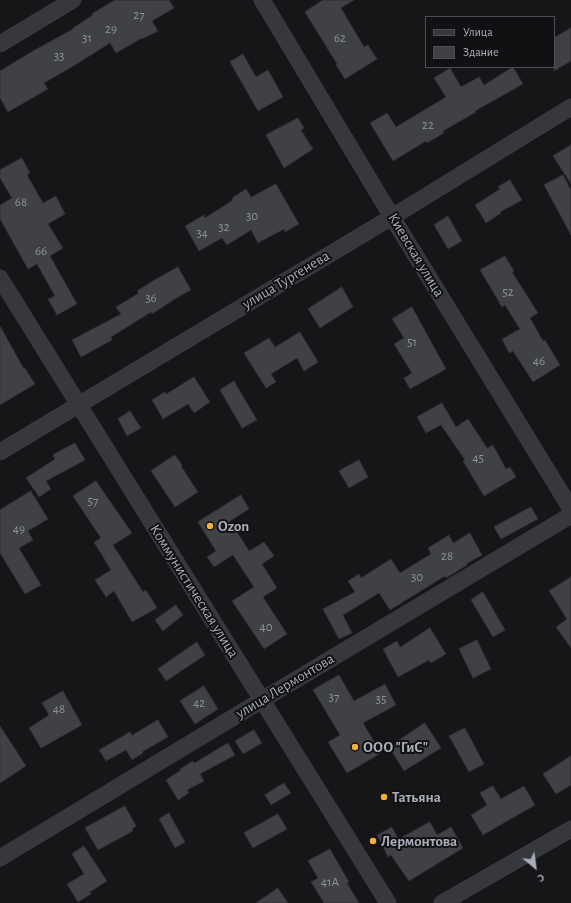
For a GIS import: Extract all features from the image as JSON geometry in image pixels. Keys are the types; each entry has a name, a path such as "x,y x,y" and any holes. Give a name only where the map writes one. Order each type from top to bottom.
{"street":[{"path":"0,44 73,0"},
{"name":"Киевская улица","path":"262,0 571,509"},
{"name":"улица Тургенева","path":"0,452 571,107"},
{"name":"Коммунистическая улица","path":"0,278 78,406 388,903"},
{"name":"улица Лермонтова","path":"0,858 571,515"},
{"path":"442,903 571,829"}],"building":[{"path":"115,0 169,0 174,8 152,21 158,31 142,38 116,53 110,43 44,83 48,89 8,112 0,98 0,71 73,29 93,15 92,14"},
{"path":"323,0 354,0 341,8 364,47 368,45 377,59 345,79 305,12"},
{"path":"571,28 571,61 554,71 555,68 555,37"},
{"path":"243,54 256,77 268,70 283,97 258,111 230,62"},
{"path":"450,68 461,87 479,77 484,85 511,68 514,68 523,84 475,111 476,112 443,131 444,133 427,143 426,141 393,161 370,123 387,113 396,127 446,97 434,78"},
{"path":"298,118 304,128 301,130 313,149 284,168 266,135"},
{"path":"571,145 571,184 553,156"},
{"path":"22,158 30,173 27,175 43,203 56,196 65,214 48,224 63,248 50,256 77,304 57,315 48,299 55,296 37,264 28,269 0,219 0,205 12,198 0,178 0,170"},
{"path":"563,175 571,190 571,235 544,185"},
{"path":"510,180 522,200 500,212 501,213 486,223 475,205 500,189 498,187"},
{"path":"276,184 299,224 285,232 284,229 258,243 251,230 227,245 222,238 199,251 185,226 204,215 205,218 233,200 232,198 246,189 251,197"},
{"path":"448,216 462,241 448,249 434,225"},
{"path":"505,256 514,271 512,272 538,313 530,318 543,341 545,340 560,365 533,382 513,351 509,353 502,339 520,329 505,305 502,307 480,270"},
{"path":"178,267 191,290 152,314 151,312 111,337 112,340 81,357 72,340 121,314 116,307 139,293 137,291"},
{"path":"342,287 353,307 320,328 308,309"},
{"path":"412,307 446,369 410,389 404,378 412,373 394,344 404,338 392,319"},
{"path":"0,326 24,369 25,368 35,384 0,405"},
{"path":"300,332 318,362 304,371 297,358 271,374 276,382 266,388 244,353 269,338 275,347"},
{"path":"194,377 210,402 194,413 188,404 163,419 152,400 165,392 166,394"},
{"path":"234,381 257,420 242,428 220,390"},
{"path":"442,403 456,427 468,419 487,448 493,445 506,469 510,467 516,477 484,496 463,461 465,460 441,425 426,433 417,417"},
{"path":"130,411 141,428 127,436 118,419"},
{"path":"75,443 85,460 46,481 51,489 39,497 26,478 55,459 53,455"},
{"path":"175,455 198,492 175,507 151,471"},
{"path":"359,460 368,477 349,488 339,471"},
{"path":"96,481 132,533 113,545 143,592 146,590 157,608 132,622 114,591 106,597 95,580 111,570 94,542 101,538 73,496"},
{"path":"31,491 48,519 28,531 33,540 19,548 41,585 25,594 0,553 0,510"},
{"path":"241,495 249,509 230,521 249,551 264,542 274,556 262,564 277,588 263,597 287,634 264,649 232,601 254,587 233,555 214,567 207,557 216,551 198,522"},
{"path":"531,507 538,519 501,539 494,527"},
{"path":"470,533 482,555 446,578 445,576 390,610 379,593 343,615 352,633 339,639 323,609 355,592 348,581 359,574 361,578 391,559 400,573 431,554 428,548 449,535 453,543"},
{"path":"571,577 571,648 556,627 567,619 549,591"},
{"path":"483,592 505,630 493,637 471,600"},
{"path":"176,605 183,615 163,631 155,620"},
{"path":"430,628 446,654 431,663 429,660 398,677 383,649 397,641 400,647"},
{"path":"477,640 491,669 473,678 459,649"},
{"path":"197,642 205,655 166,681 158,669"},
{"path":"339,675 354,701 385,684 396,705 363,723 381,753 347,773 328,742 340,735 313,690"},
{"path":"204,686 218,709 195,724 180,701"},
{"path":"63,691 82,725 41,748 29,728 49,715 42,703"},
{"path":"158,720 168,737 142,752 143,753 132,760 126,750 106,761 99,750 130,732 132,735"},
{"path":"425,723 441,748 404,771 389,747"},
{"path":"0,726 26,766 0,783"},
{"path":"465,728 484,764 469,772 449,736"},
{"path":"254,730 262,743 243,754 235,741"},
{"path":"228,743 235,755 200,774 204,781 187,790 189,793 178,800 166,780 193,761 194,763"},
{"path":"571,756 571,785 556,794 543,774"},
{"path":"284,783 291,793 271,805 265,795"},
{"path":"493,786 501,799 524,786 535,805 483,835 471,815 487,805 480,793"},
{"path":"125,806 136,826 132,829 133,831 98,850 85,828"},
{"path":"169,813 185,842 175,848 159,819"},
{"path":"278,814 287,829 253,848 244,833"},
{"path":"430,822 437,835 451,827 463,848 409,881 391,855 388,857 377,835 392,827 398,839"},
{"path":"84,846 107,881 78,902 67,884 84,874 72,854"},
{"path":"330,849 359,903 324,903 311,882 318,878 308,861"},
{"path":"278,888 288,903 256,903"}],"place":[{"name":"Ozon","path":"210,526"},
{"name":"ООО \"ГиС\"","path":"355,747"},
{"name":"Татьяна","path":"384,797"},
{"name":"Лермонтова","path":"373,841"}]}
